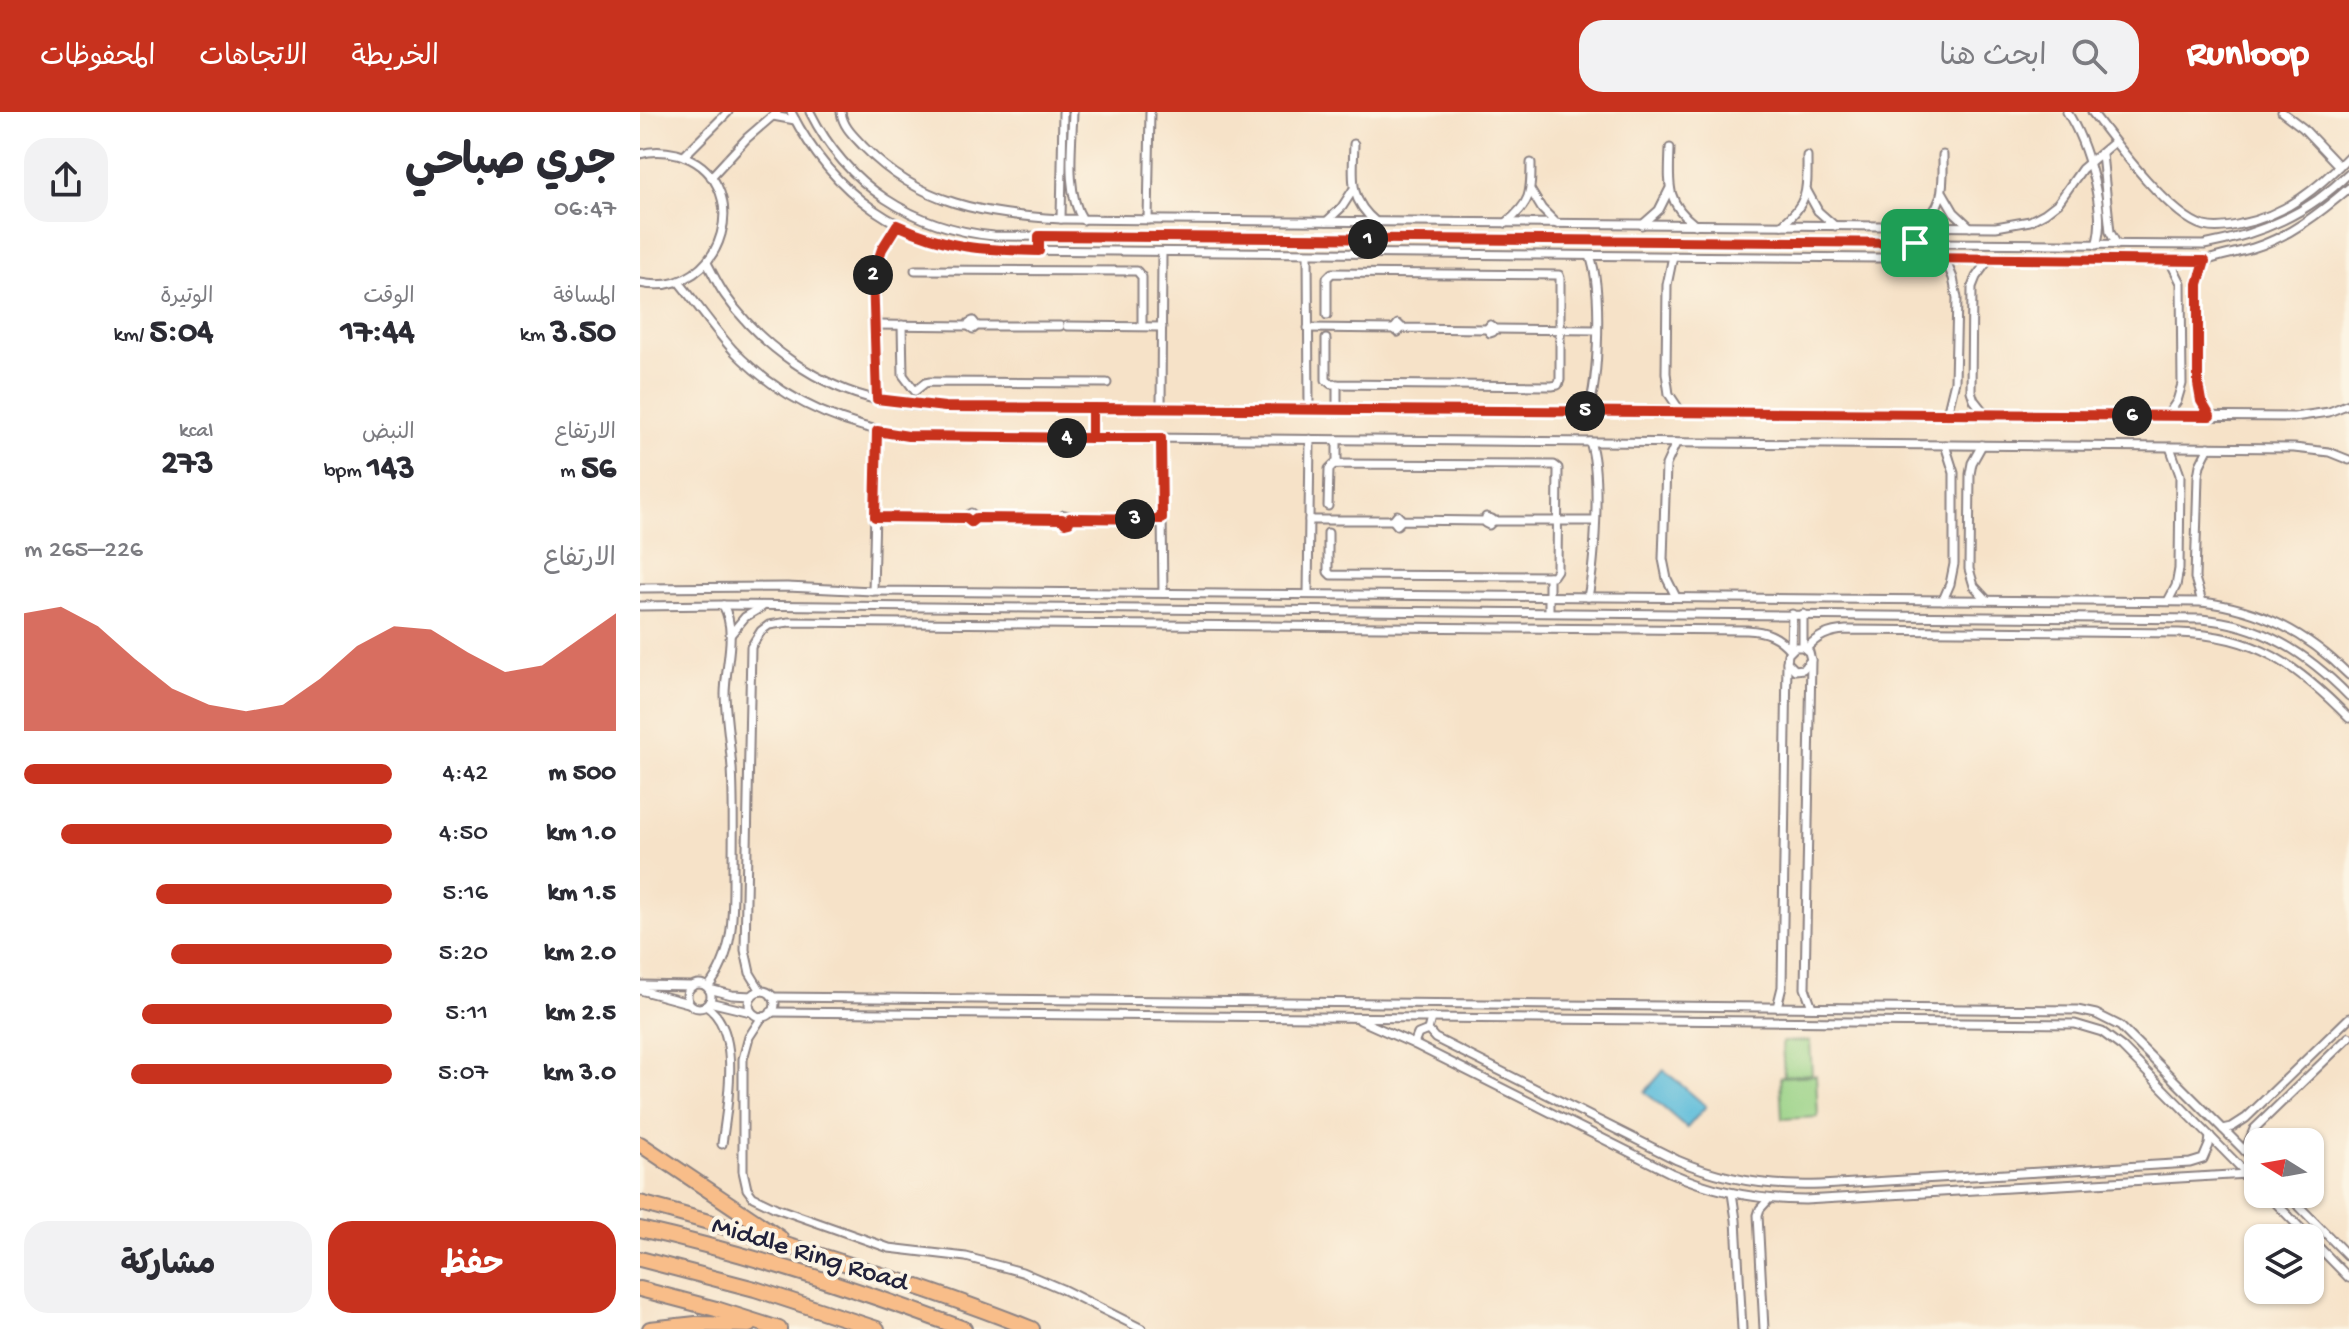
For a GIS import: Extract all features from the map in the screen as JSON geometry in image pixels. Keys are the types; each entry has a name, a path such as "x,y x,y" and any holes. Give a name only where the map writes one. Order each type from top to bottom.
{"highway":[{"path":"640,1144 802,1250"},
{"path":"640,1203 915,1285 1032,1329"},
{"name":"Middle Ring Road","path":"640,1229 763,1261 964,1329"},
{"name":"Middle Ring Road","path":"640,1259 755,1289 877,1329"},
{"path":"640,1289 778,1329"},
{"path":"650,1329 713,1323 778,1329"}],"street":[{"path":"684,156 728,112"},
{"path":"810,112 826,140 854,174 906,212 938,226 971,233 1039,236 2204,245 2246,235 2300,213 2349,173"},
{"path":"841,112 845,125 872,155 923,190 981,211 1083,220 1919,227 2013,225 2030,221 2058,203 2090,161 2114,142"},
{"path":"1061,219 1063,112"},
{"path":"1073,112 1072,194 1083,220"},
{"path":"1148,220 1150,112"},
{"path":"2067,112 2090,161 2099,225 2096,245"},
{"path":"2092,112 2114,142 2178,210 2202,226 2216,228 2248,223 2284,209 2315,188 2349,156"},
{"path":"2282,112 2303,128 2339,166"},
{"path":"711,177 747,138 775,114 793,116 813,150 843,185 879,214 933,240 969,249 2170,261 2205,261 2226,253 2252,249 2282,237 2349,188"},
{"path":"1354,144 1353,190 1362,208 1376,222"},
{"path":"1642,225 1659,210 1669,190 1670,148"},
{"path":"640,154 667,151 684,156 703,169 711,177 723,205 724,221 716,250 694,274 679,282 661,285 640,283"},
{"path":"2102,154 2110,232 2117,245"},
{"path":"1919,227 1934,212 1943,193 1943,155"},
{"path":"1781,226 1797,211 1807,191 1807,156"},
{"path":"1506,223 1521,209 1531,191 1531,163"},
{"path":"1326,222 1342,207 1353,190"},
{"path":"1669,190 1679,210 1696,225"},
{"path":"1531,191 1542,209 1557,224"},
{"path":"1807,191 1818,211 1835,226"},
{"path":"1943,193 1954,212 1970,227"},
{"path":"877,399 873,284 882,249 897,225"},
{"path":"1039,236 1039,251"},
{"path":"1881,243 1885,249 1881,258"},
{"path":"1915,243 1910,249 1915,258"},
{"path":"1161,408 1162,252"},
{"path":"1308,254 1309,409"},
{"path":"1552,255 1552,275"},
{"path":"1588,411 1596,378 1596,276 1590,256"},
{"path":"1673,256 1667,285 1666,373 1669,394 1681,412"},
{"path":"1945,259 1957,298 1955,381 1947,414"},
{"path":"1985,414 1978,408 1971,391 1971,298 1976,277 1989,259"},
{"path":"2167,416 2177,401 2182,384 2181,287 2179,275 2170,261"},
{"path":"2205,261 2198,284 2198,384 2201,401 2210,416"},
{"path":"707,263 742,317 787,357 834,384 877,399 945,407 2311,416 2349,404"},
{"path":"915,270 1137,271 1142,277 1142,326"},
{"path":"1326,339 1326,380 1329,383 1556,386 1560,380 1559,275 1332,273 1327,276 1327,315"},
{"path":"679,282 731,347 779,389 823,413 877,431 920,436 2312,448 2349,460"},
{"path":"876,325 1162,327"},
{"path":"902,325 903,375 915,391 927,382 1107,383"},
{"path":"1308,328 1596,330"},
{"path":"1337,384 1337,410"},
{"path":"1092,408 1092,438"},
{"path":"873,591 877,431"},
{"path":"1161,438 1163,593"},
{"path":"1308,594 1310,439"},
{"path":"1337,440 1337,464"},
{"path":"1588,597 1593,567 1595,460 1590,442"},
{"path":"1676,443 1666,465 1663,559 1667,579 1676,597"},
{"path":"1943,600 1953,576 1954,538 1954,473 1945,445"},
{"path":"1982,445 1970,474 1969,569 1974,586 1987,600"},
{"path":"2168,601 2178,578 2180,555 2180,475 2170,447"},
{"path":"2202,602 2195,578 2197,486 2200,465 2209,447"},
{"path":"1328,506 1329,466 1337,464 1556,465 1558,468 1555,575 1333,575 1328,572 1328,533"},
{"path":"875,517 1162,519"},
{"path":"1309,520 1594,521"},
{"path":"1549,576 1549,612"},
{"path":"640,588 2202,602 2246,610 2290,628 2329,655 2349,675"},
{"path":"884,608 885,591"},
{"path":"1229,594 1229,610"},
{"path":"707,1004 711,998 708,988 723,964 733,913 733,788 725,683 731,634 723,605"},
{"path":"640,606 2219,620 2283,642 2320,667 2349,696"},
{"path":"731,634 745,617 764,606"},
{"path":"1777,1007 1782,987 1787,662 1791,650 1792,614"},
{"path":"1803,614 1805,648 1811,660 1805,988 1812,1007"},
{"path":"1791,650 1776,636 1749,630 789,622 769,625 751,647 745,950 750,973 761,991 772,997 2068,1009 2096,1014 2120,1026 2244,1150"},
{"path":"1791,650 1805,648 1827,633 1846,630 2212,635 2252,646 2284,661 2310,680 2349,718"},
{"path":"1787,662 1792,668 1800,670 1807,667 1811,660"},
{"path":"640,988 700,983 732,995 752,996 761,991"},
{"path":"689,1004 686,994 691,986"},
{"path":"640,988 697,1008 707,1004 762,1017"},
{"path":"751,1012 749,1004 752,996"},
{"path":"771,1012 774,1005 772,997"},
{"path":"1207,1002 1207,1016"},
{"path":"707,1004 719,1017 728,1045 728,1094 722,1144"},
{"path":"1645,1005 1645,1020"},
{"path":"2067,1023 2068,1009"},
{"path":"1142,1329 1022,1272 966,1257 889,1248 753,1197 747,1189 743,1171 743,1059 749,1037 762,1017 771,1012 2067,1023 2093,1029 2112,1039 2244,1171"},
{"path":"1350,1017 1414,1044 1671,1173 1732,1193 1770,1199 1822,1200 2244,1174"},
{"path":"1428,1030 1431,1018"},
{"path":"2223,1129 2246,1118 2349,1018"},
{"path":"1428,1030 1435,1038 1677,1160 1719,1175 1753,1182 1788,1186 1821,1185 2190,1163 2203,1159 2210,1136"},
{"path":"1414,1044 1418,1034 1428,1030"},
{"path":"2255,1128 2349,1037"},
{"path":"1732,1193 1742,1329"},
{"path":"1764,1329 1758,1215 1770,1199"},
{"path":"2281,1208 2349,1278"},
{"path":"2288,1215 2295,1208"},
{"path":"2301,1208 2349,1257"}],"green space":[{"path":"1810,1041 1812,1074 1784,1076 1782,1042"},
{"path":"1816,1075 1818,1117 1782,1119 1780,1077"}],"water":[{"path":"1664,1070 1706,1106 1687,1128 1645,1092"}],"route":[{"path":"1915,243 1039,236 1039,251 969,249 933,240 897,225 882,249 873,275 877,399 945,407 1092,408 1092,438 1161,438 1162,519 1070,518 1065,523 1062,519 976,518 969,522 966,518 875,517 877,431 908,436 1092,438 1092,408 2210,416 2201,401 2198,384 2198,284 2205,261 1915,258 1910,253 1915,243"}]}
